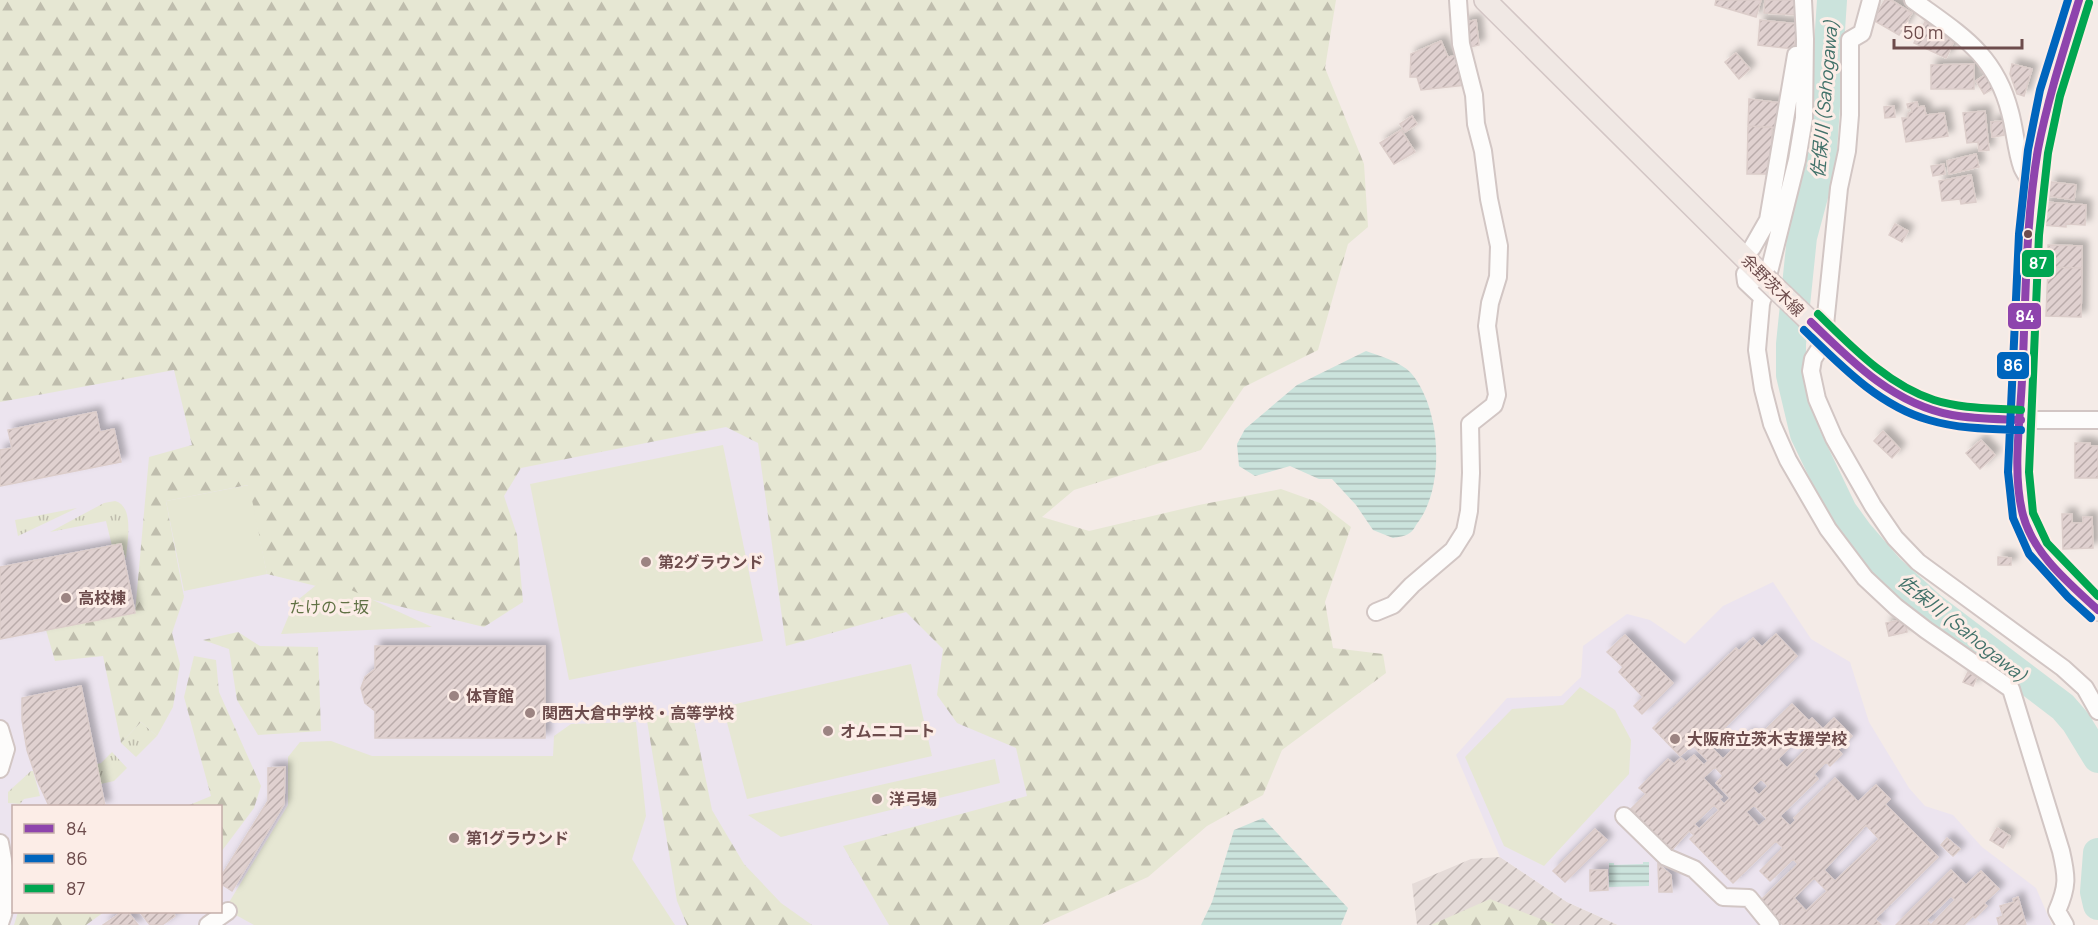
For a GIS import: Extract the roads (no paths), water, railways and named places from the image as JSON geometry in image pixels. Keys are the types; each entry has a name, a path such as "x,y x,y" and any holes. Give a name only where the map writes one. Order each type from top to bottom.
{"main road":[{"name":"余野茨木線","path":"1485,0 1765,288 1860,368 1889,389 1917,405 1949,415 2020,420"},
{"path":"2079,0 2050,93 2038,151 2029,234 2018,472 2023,516 2038,549 2098,610"}],"street":[{"path":"1376,612 1394,605 1412,585 1453,550 1465,531 1469,511 1471,473 1470,424 1494,405 1497,395 1487,326 1490,303 1498,277 1499,246 1489,199 1483,151 1476,124 1474,95 1461,44 1458,0"},
{"path":"1871,0 1862,33 1850,40 1850,115 1847,152 1837,205 1820,332 1811,371 1817,399 1834,438 1873,506 1895,538 1918,562 2063,668 2085,688 2098,711"},
{"path":"1913,0 1974,46 1992,68 2002,87 2010,111 2022,168 2034,186"},
{"path":"1803,5 1805,39 1803,118 1797,160 1765,288 1757,350 1763,389 1772,423 1788,460 1828,529 1865,578 1896,607 1926,630 2011,689 2066,871 2065,892 2057,911 2065,925"},
{"path":"1752,248 1768,220 1803,5"},
{"path":"1745,273 1746,282 1765,288"},
{"path":"2020,420 2098,420"},
{"path":"0,729 6,750 0,770"},
{"path":"1623,816 1666,856 1694,869 1723,897 1749,898 1771,925"},
{"path":"0,843 6,876 6,894 0,923"},
{"path":"208,925 228,910"}],"water":[{"path":"1366,351 1384,357 1411,373 1429,406 1434,425 1436,467 1427,505 1412,531 1393,538 1373,530 1356,505 1332,479 1319,479 1290,466 1255,476 1239,466 1237,444 1245,429 1297,385"},
{"path":"1263,818 1348,908 1341,925 1201,925 1212,902 1234,830"},
{"path":"1643,862 1649,862 1649,886 1609,887 1609,863 1614,863 1614,865 1643,864"}],"waterway":[{"name":"佐保川 (Sahogawa)","path":"1832,0 1821,166 1802,237 1791,344 1791,375 1805,434 1842,511 1890,570 1931,607 2063,707 2076,722 2098,758"},
{"name":"佐保川 (Sahogawa)","path":"2098,853 2095,892 2098,905"}],"place":[{"name":"第2グラウンド","path":"646,562"},
{"name":"高校棟","path":"66,598"},
{"name":"体育館","path":"454,696"},
{"name":"関西大倉中学校・高等学校","path":"530,713"},
{"name":"オムニコート","path":"828,731"},
{"name":"大阪府立茨木支援学校","path":"1675,739"},
{"name":"洋弓場","path":"877,799"},
{"name":"第1グラウンド","path":"454,838"}],"park label":[{"name":"たけのこ坂","path":"329,607"}]}
